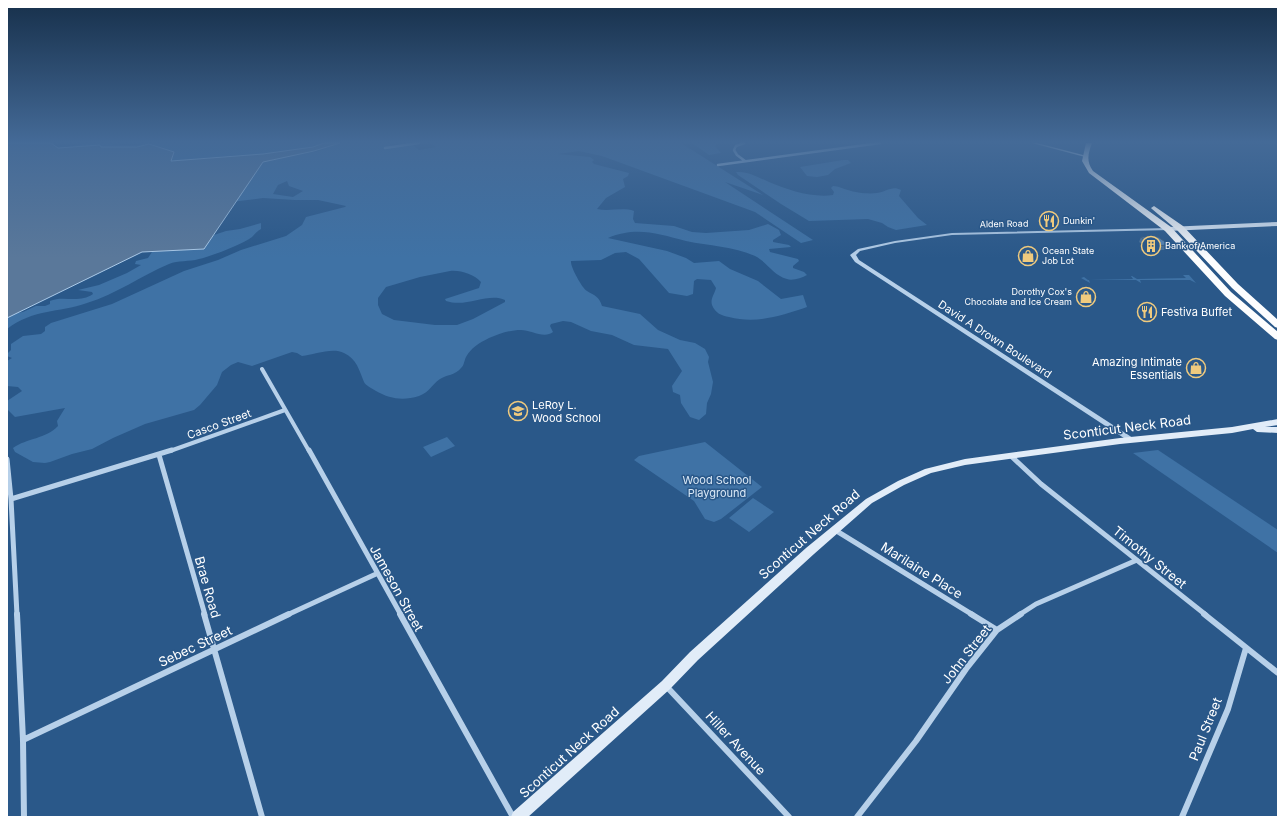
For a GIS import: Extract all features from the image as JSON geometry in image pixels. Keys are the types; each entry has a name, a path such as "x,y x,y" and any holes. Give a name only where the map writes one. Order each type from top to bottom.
{"highway":[{"path":"1103,181 1152,215 1168,229 1224,290 1278,337"},
{"path":"1114,181 1180,228 1235,286 1278,325"}],"main road":[{"name":"Alden Road","path":"1168,229 1278,224"},
{"name":"Sconticut Neck Road","path":"518,817 666,685 694,656 834,529 869,501 901,483 928,471 965,462 1130,440 1244,428 1278,422"},
{"name":"Sconticut Neck Road","path":"1244,428 1278,430"}],"street":[{"name":"Alden Road","path":"853,253 860,249 900,240 952,234 1168,229"},
{"name":"David A Drown Boulevard","path":"853,253 853,256 857,261 1130,440"},
{"name":"Jameson Street","path":"262,369 513,817"},
{"name":"Casco Street","path":"11,499 159,455 285,410"},
{"name":"Brae Road","path":"159,455 262,817"},
{"name":"Timothy Street","path":"1011,456 1041,484 1278,673"},
{"path":"7,459 11,499 24,740 24,817"},
{"name":"Marilaine Place","path":"834,529 997,630"},
{"name":"John Street","path":"857,817 916,741 966,669 997,630 1036,604 1137,560"},
{"name":"Sebec Street","path":"24,740 214,649 376,574"},
{"name":"Paul Street","path":"1182,817 1228,709 1246,648"},
{"name":"Hiller Avenue","path":"666,685 789,817"}],"green space":[{"path":"244,181 286,181 278,185 273,194 293,197 303,191 289,186 287,181 624,181 625,187 606,198 597,209 625,209 634,211 633,219 635,223 674,226 692,232 706,233 749,230 768,224 779,230 781,235 773,240 773,242 789,245 791,247 769,249 770,252 798,259 799,261 793,266 793,268 804,272 807,275 792,280 787,279 778,275 755,256 747,253 730,248 686,241 647,232 628,232 608,238 667,251 686,258 694,263 719,261 730,269 758,281 781,299 803,295 807,307 768,318 749,320 726,317 721,315 713,308 712,298 716,288 711,280 697,279 694,281 693,294 687,296 669,293 639,259 626,252 615,253 601,260 571,261 574,272 582,286 598,298 602,306 640,314 658,330 680,340 695,343 705,349 709,357 708,362 713,382 711,394 707,403 706,414 699,420 690,417 681,403 680,395 673,392 672,386 682,371 668,349 634,345 612,335 591,331 571,322 563,321 551,324 550,326 553,332 546,335 525,330 517,330 504,332 489,338 470,351 463,366 454,374 440,379 426,392 413,398 402,399 392,397 381,394 369,387 364,382 359,369 352,358 339,351 329,351 302,356 292,352 252,366 238,362 231,365 222,372 217,385 194,410 145,424 92,449 45,463 33,462 15,452 13,448 24,442 48,434 58,426 57,421 65,408 15,417 7,409 7,401 22,391 18,387 7,386 7,361 12,358 7,356 7,354 11,350 11,344 23,336 41,334 45,331 45,327 51,323 112,304 184,271 218,260 241,250 286,236 302,225 306,217 346,206 318,200 263,198 231,202","holes":["450,271 467,273 481,282 479,288 445,299 446,301 462,303 498,298 505,300 505,302 473,319 457,325 435,325 394,320 382,314 378,305 378,298 386,287 420,277"]},
{"path":"672,181 742,181 763,195 725,182 813,240 801,243 755,212"},
{"path":"748,181 768,181 792,190 825,196 833,195 834,192 831,188 833,186 855,192 866,193 877,193 895,188 901,190 899,196 918,218 927,225 896,230 882,223 868,219 809,221"},
{"path":"261,223 261,229 252,237 226,250 199,259 169,264 98,299 26,318 7,329 7,314 23,312 36,306 45,306 50,304 50,301 55,299 77,299 88,297 93,294 92,292 78,290 99,285 127,273 141,265 135,264 136,261 148,258 152,252 226,231"},
{"path":"1183,275 1189,275 1196,283 1190,280 1140,280 1141,283 1136,280 1089,280 1090,283 1081,278 1084,277 1088,280 1133,279 1132,276 1137,279 1186,278"},
{"path":"447,437 455,446 431,457 423,447"},
{"name":"Wood School Playground","path":"705,442 762,487 721,519 714,522 705,519 694,501 634,460 639,456"},
{"path":"1158,450 1278,530 1278,553 1133,453"},
{"path":"753,498 774,512 749,532 729,518"}],"shaded area":[{"path":"7,181 250,181 204,249 142,252 7,318"}],"building":[{"path":"1141,237 1158,237 1170,245 1153,246"}],"place":[{"name":"Dunkin'","path":"1049,221"},
{"name":"Bank of America","path":"1151,246"},
{"name":"Ocean State Job Lot","path":"1028,256"},
{"name":"Dorothy Cox's Chocolate and Ice Cream","path":"1086,297"},
{"name":"Festiva Buffet","path":"1147,312"},
{"name":"Amazing Intimate Essentials","path":"1196,368"},
{"name":"LeRoy L. Wood School","path":"518,411"}]}
